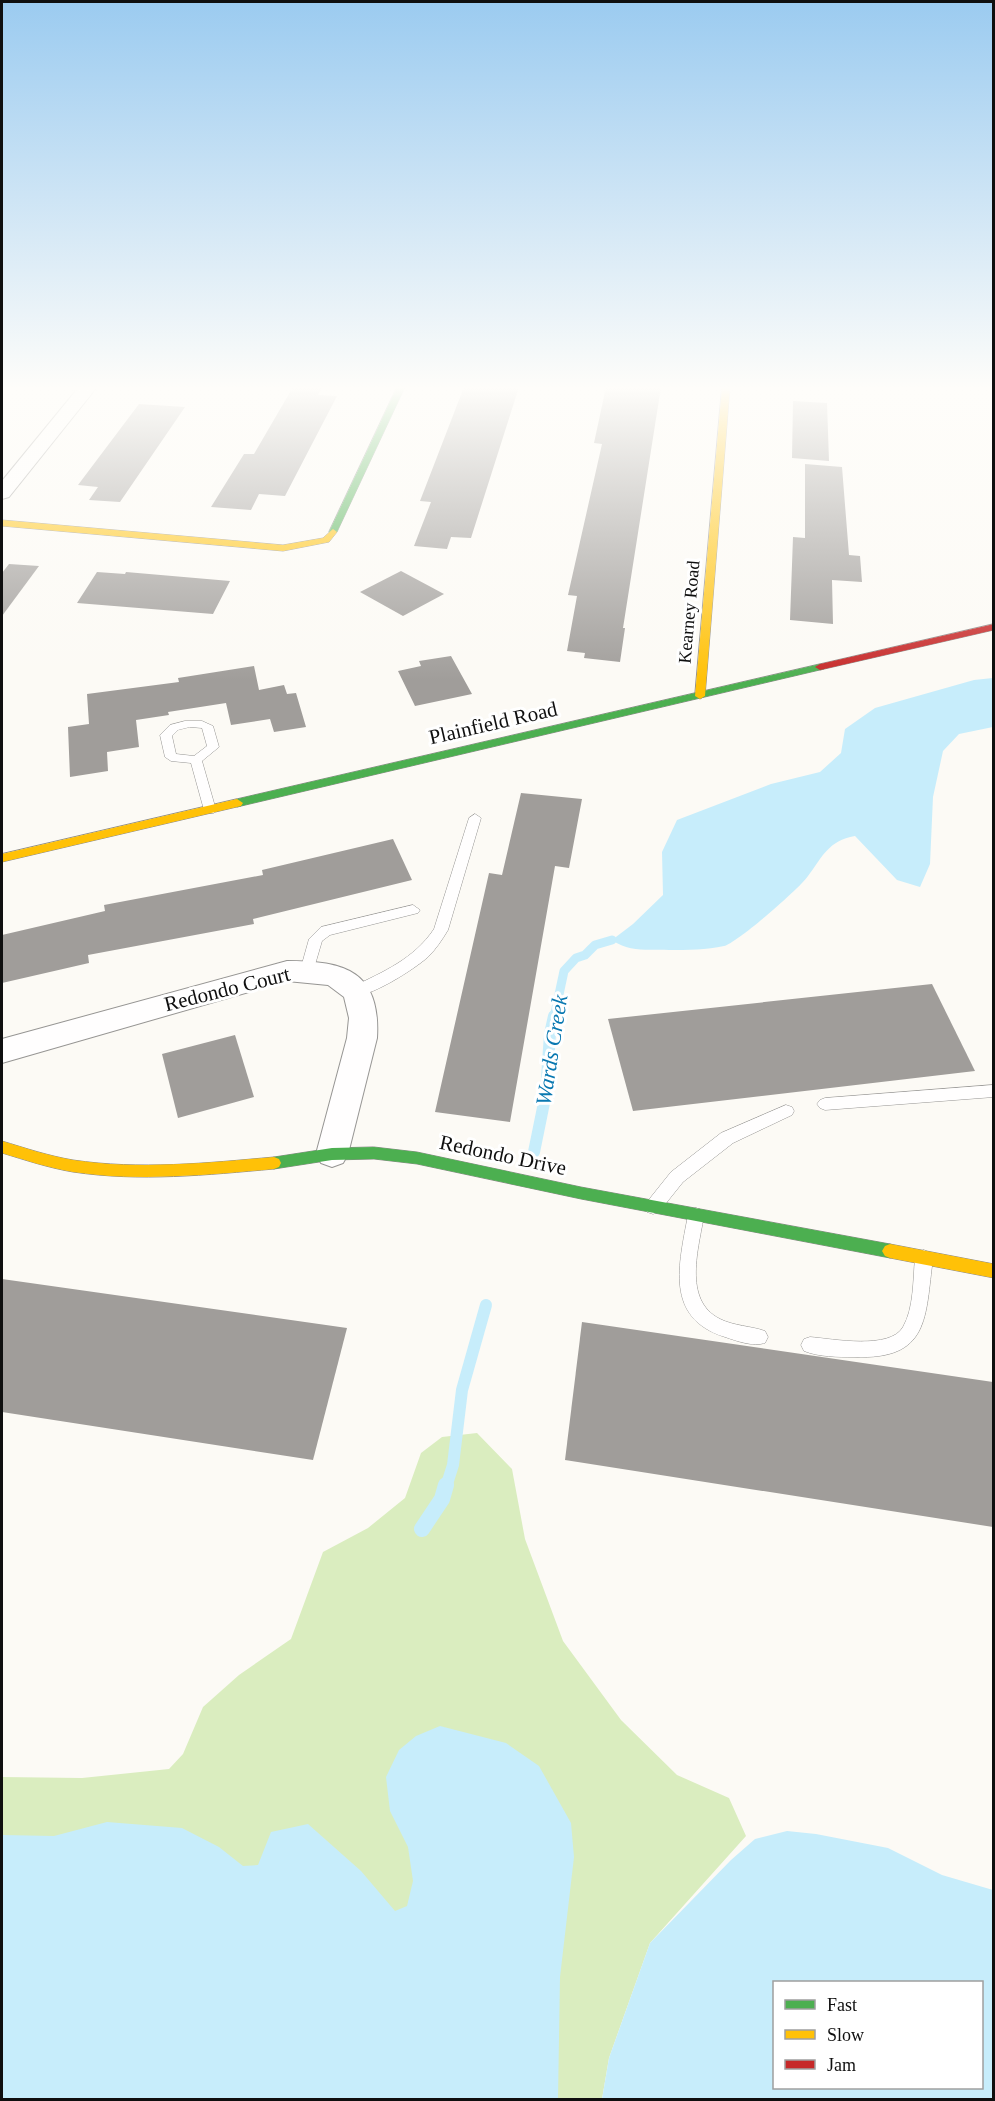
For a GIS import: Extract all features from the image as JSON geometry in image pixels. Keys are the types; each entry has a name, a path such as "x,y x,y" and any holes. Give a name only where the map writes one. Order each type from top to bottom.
{"street":[{"path":"2,523 283,548 326,540 336,529 356,485"},
{"name":"Kearney Road","path":"700,696 718,485"},
{"name":"Plainfield Road","path":"2,858 993,627"},
{"name":"Redondo Court","path":"2,1051 287,971 307,971 336,977 350,984 357,991"},
{"path":"332,1154 365,1019 364,1005 357,991"},
{"name":"Redondo Drive","path":"2,1147 38,1160 94,1170 153,1173 274,1163 332,1154 374,1153 417,1158 653,1207 993,1271"}],"lane":[{"path":"196,760 210,810"},
{"path":"357,991 408,966 431,946 441,930 475,818"},
{"path":"307,971 316,939 326,931 413,910"},
{"path":"825,1104 993,1091"},
{"path":"653,1207 677,1177 727,1138 786,1111"},
{"path":"696,1215 687,1284 689,1296 700,1315 710,1323 759,1337"},
{"path":"810,1345 851,1349 880,1348 896,1345 904,1340 909,1334 916,1315 924,1258"}],"green space":[{"path":"477,1433 512,1469 525,1539 563,1641 621,1720 677,1775 729,1798 746,1836 650,1943 609,2058 602,2099 2,2100 2,1777 82,1778 169,1769 183,1754 203,1707 239,1675 291,1639 323,1552 368,1528 405,1498 421,1453 442,1437"}],"water":[{"path":"993,678 993,727 959,734 943,751 933,797 930,864 920,887 897,880 855,836 832,846 793,892 754,926 724,946 639,950 612,940 633,924 663,895 662,852 677,820 771,784 820,772 841,753 845,729 875,708 974,680"},
{"path":"440,1726 506,1743 539,1766 571,1823 574,1857 560,1977 558,2099 2,2099 2,1835 54,1836 107,1822 182,1828 219,1847 243,1866 258,1865 271,1832 308,1824 361,1871 395,1911 407,1906 413,1881 408,1847 390,1811 386,1777 399,1750 416,1736"},
{"path":"787,1831 816,1834 888,1848 942,1875 993,1890 993,2099 602,2099 609,2058 650,1943 731,1860 755,1839"}],"building":[{"path":"78,485 132,485 120,502 89,500 98,487"},
{"path":"225,485 291,485 285,496 259,494 251,510 211,507"},
{"path":"426,485 488,485 471,538 451,537 447,549 414,546 431,502 420,501"},
{"path":"593,485 646,485 623,628 625,628 620,662 584,658 585,653 567,651 577,596 568,595"},
{"path":"805,485 843,485 849,555 860,556 862,582 832,580 833,624 790,620 793,537 805,538"},
{"path":"9,564 39,566 2,616 2,573"},
{"path":"401,571 444,594 403,616 360,592"},
{"path":"97,572 125,574 126,572 230,581 213,614 77,603"},
{"path":"451,656 472,694 415,706 398,671 421,666 419,661"},
{"path":"254,666 259,690 284,685 287,694 296,693 306,727 274,732 270,719 231,725 226,703 168,712 169,715 136,720 139,747 107,752 108,771 70,777 68,727 89,724 87,694 179,682 178,678"},
{"path":"521,793 582,799 569,868 555,866 510,1122 435,1112 489,873 502,875"},
{"path":"393,839 412,880 253,919 254,924 88,955 89,963 2,983 2,935 105,911 104,905 263,875 262,870"},
{"path":"932,984 975,1071 633,1111 608,1019"},
{"path":"235,1035 254,1097 178,1118 162,1054"},
{"path":"2,1279 347,1328 313,1460 2,1412"},
{"path":"582,1322 993,1382 993,1527 565,1460"}],"waterway":[{"name":"Wards Creek","path":"554,1018 564,971 576,958 585,955 595,945 612,940"},
{"name":"Wards Creek","path":"534,1152 546,1093 550,1034 554,1016"},
{"name":"Wards Creek","path":"446,1487 453,1465 462,1390 486,1305"},
{"name":"Wards Creek","path":"422,1529 442,1499 446,1485"}],"traffic: fast":[{"path":"333,532 355,485"},
{"path":"237,803 820,667"},
{"path":"274,1163 332,1154 374,1153 417,1158 581,1193 890,1251"}],"traffic: slow":[{"path":"700,696 718,485"},
{"path":"2,523 283,548 326,540 333,532"},
{"path":"2,858 237,803"},
{"path":"2,1147 37,1158 104,1170 170,1171 274,1163"},
{"path":"890,1251 994,1271"}],"traffic: jam":[{"path":"820,667 994,627"}]}
